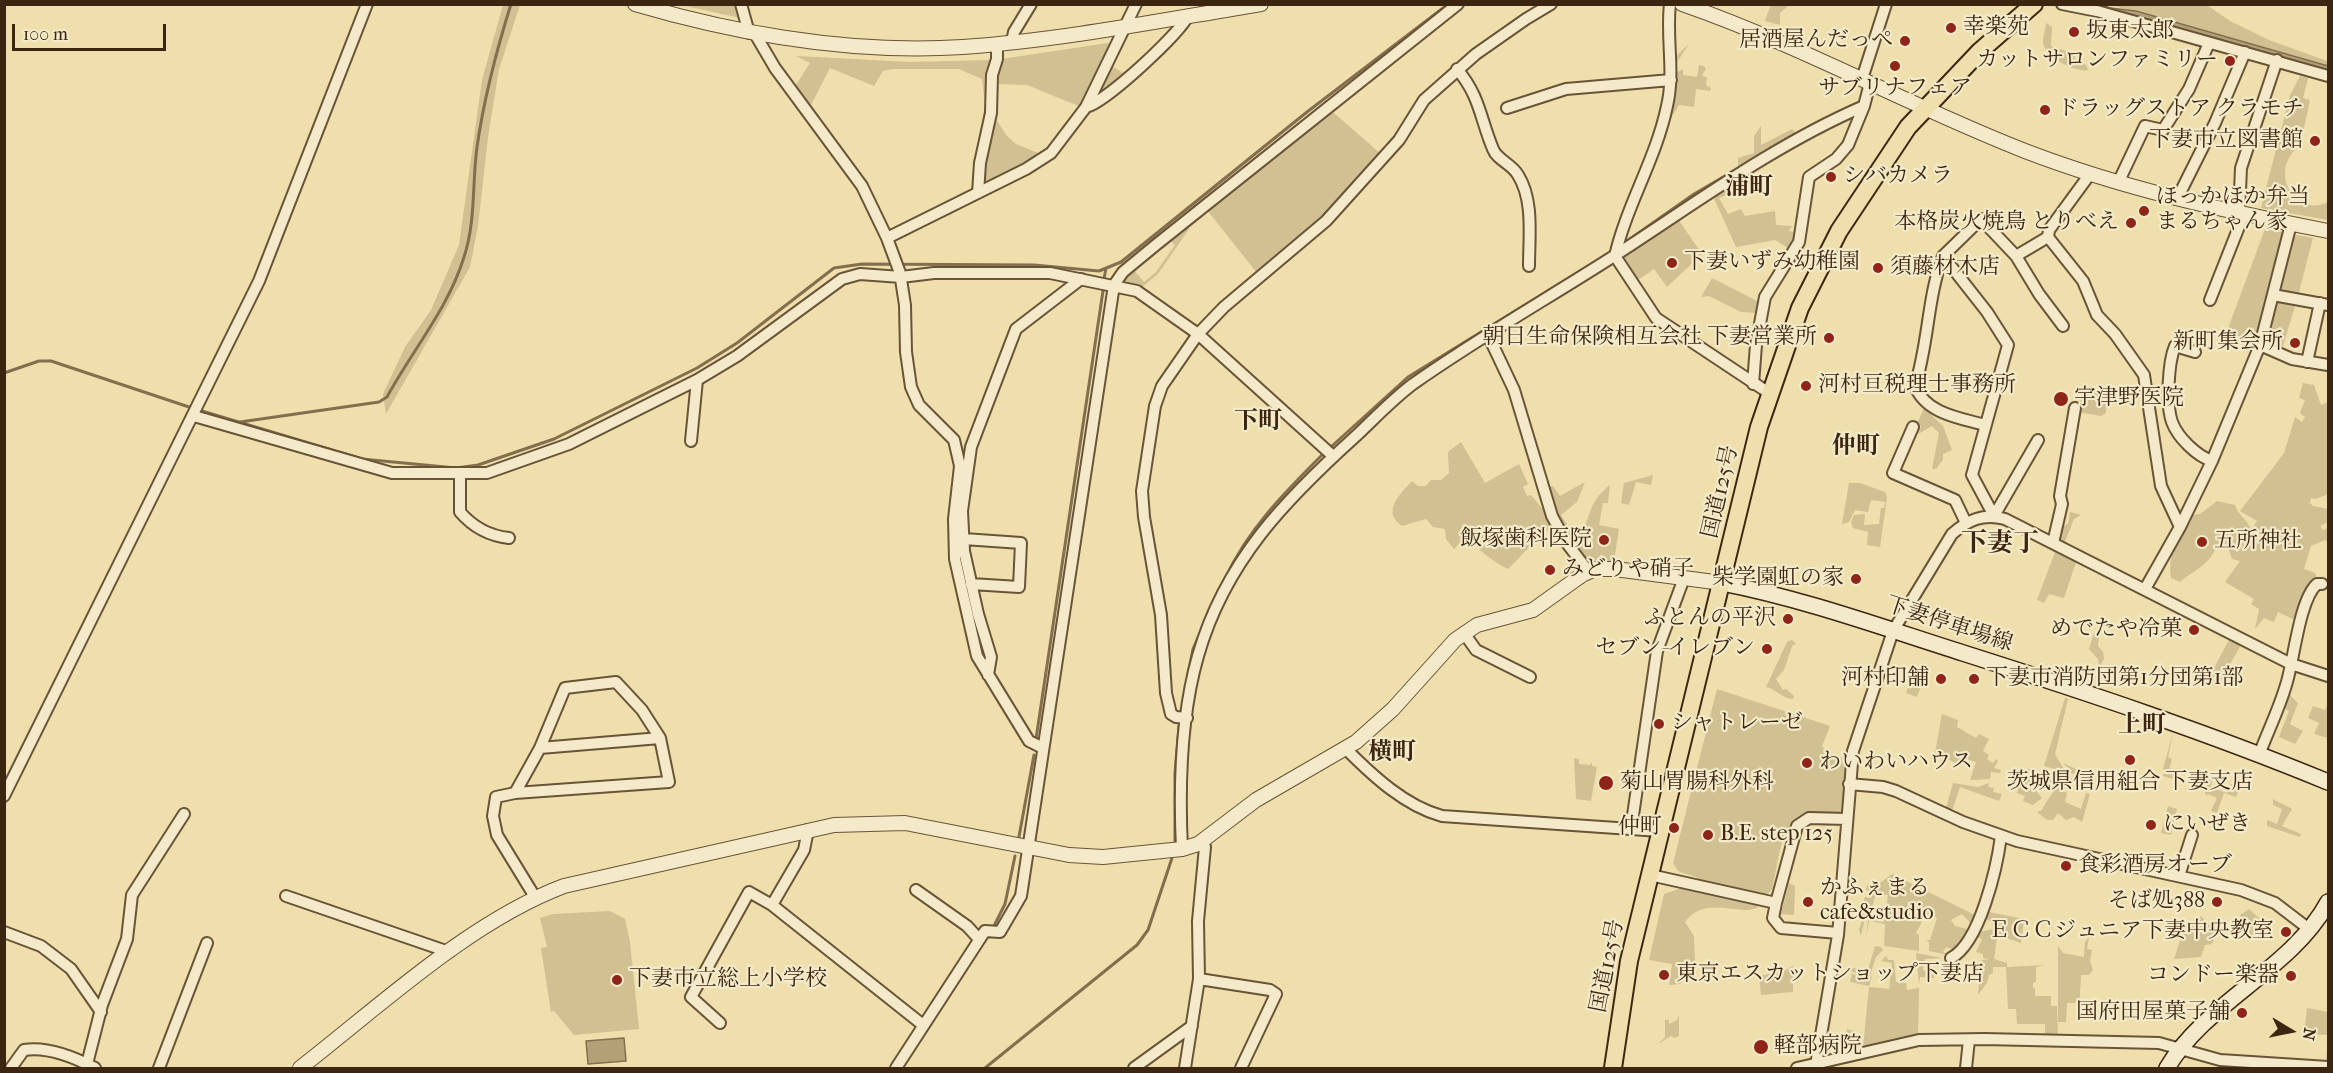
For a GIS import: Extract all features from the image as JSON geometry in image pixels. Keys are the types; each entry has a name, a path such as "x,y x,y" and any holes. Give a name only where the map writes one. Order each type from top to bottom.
{"highway":[{"name":"国道125号","path":"1613,1068 1627,971 1660,831 1769,393 1800,308 1839,231 1874,176 1925,107 1980,51 2034,4"}],"main road":[{"name":"下妻停車場線","path":"1722,584 1807,604 2052,681 2328,782"},
{"path":"2168,1068 2181,1047 2309,929 2328,902"}],"street":[{"path":"4,796 259,281 367,4"},
{"path":"635,4 752,34 882,46 962,47 1012,42 1188,16 1227,7 1261,4"},
{"path":"741,4 752,34 862,186 887,238 900,275 905,305 906,352 911,387 919,405 954,440 960,466 954,519 955,559 977,656 1029,741 1043,748"},
{"path":"1012,42 1014,32 1031,4"},
{"path":"887,238 978,193 1051,153 1086,107 1136,4"},
{"path":"916,890 982,935 1000,932 1021,896 1114,285 1124,272 1157,244 1458,4"},
{"path":"1187,718 1171,714 1166,693 1161,615 1144,517 1142,491 1155,406 1162,386 1198,334 1236,295 1326,221 1399,140 1424,100 1457,69 1499,37 1551,4"},
{"path":"1670,4 1671,80 1654,151 1622,228 1615,255 1656,318 1769,393"},
{"path":"1682,4 1757,33 2005,142 2090,174 2177,199 2328,231"},
{"path":"1753,384 1755,351 1765,297 1799,242 1809,177 1836,159 1848,145 1864,106 1866,81 1886,4"},
{"path":"2062,4 2097,11 2328,76"},
{"path":"1086,107 1098,102 1121,83 1178,32 1188,16"},
{"path":"2118,183 2145,126 2163,130 2189,88 2209,43"},
{"path":"978,193 980,163 991,113 992,75 997,59 997,44"},
{"path":"2177,199 2215,123 2245,52"},
{"path":"2210,300 2241,214 2241,168 2277,60"},
{"path":"1457,69 1479,102 1492,148 1512,166 1525,190 1529,212 1529,266"},
{"path":"1507,108 1566,88 1671,80"},
{"path":"1182,849 1180,809 1187,718 1198,656 1221,598 1240,563 1282,505 1406,390 1773,152 1864,106"},
{"path":"2090,174 2049,230 2048,237 2082,281 2097,315 2115,334 2144,375 2162,486 2180,527"},
{"path":"1985,425 1941,413 1922,397 1915,386 1926,346 1931,297 1943,256 1981,219 2016,256 2038,294 2063,326"},
{"path":"2145,589 2180,527 2212,461 2260,345 2291,224"},
{"path":"2016,256 2048,237"},
{"path":"1943,256 1987,312 2008,345 1972,475 1994,516"},
{"path":"194,416 392,473 487,473 569,444 697,380 737,356 842,279 860,274 1050,273 1137,291 1198,334 1333,456"},
{"path":"988,675 991,657 971,584 964,539 962,511 971,447 1016,328 1082,279"},
{"path":"2273,295 2324,304 2307,362"},
{"path":"1488,335 1514,390 1552,516 1566,542 1588,571"},
{"path":"2260,345 2307,362 2328,365"},
{"path":"2195,352 2175,346 2170,356 2169,390 2172,423 2201,457 2212,461"},
{"path":"691,441 697,380"},
{"path":"2053,543 2062,504 2060,496 2075,408"},
{"path":"1913,427 1893,473 1955,500 1966,523"},
{"path":"1994,516 2038,440"},
{"path":"460,474 460,512 470,524 498,537 509,538"},
{"path":"1816,1065 1838,933 1849,784 1857,738 1893,631 1952,534 1966,523 1978,518 1994,516 2053,543 2291,664 2328,676"},
{"path":"964,539 1021,543 1019,587 971,584"},
{"path":"300,1068 474,933 535,897 573,884 808,830 868,822 905,823 1029,848 1103,857 1182,849 1203,841 1235,813 1346,749 1393,709 1464,633 1477,625 1533,610 1588,571 1614,569 1722,584"},
{"path":"1630,829 1656,657 1684,578"},
{"path":"2259,755 2279,707 2310,593 2317,584 2322,584"},
{"path":"1464,633 1478,652 1530,677"},
{"path":"515,793 540,748 565,688 616,682 642,710 660,738 669,782 515,793 496,797 493,816 497,835 535,897"},
{"path":"540,748 660,738"},
{"path":"1346,749 1400,795 1421,809 1438,815 1660,831"},
{"path":"1849,784 1883,787 1896,791 1956,819 2001,836 2264,897 2309,929"},
{"path":"10,1068 24,1050 38,1048 91,1066 101,1012 127,939 132,895 184,814"},
{"path":"1838,933 1781,928 1773,918 1797,826 1809,818 1847,819"},
{"path":"772,905 804,850 808,830"},
{"path":"2179,876 2192,835"},
{"path":"1952,958 1958,955 1978,924 2001,836"},
{"path":"1185,1068 1198,979 1198,921 1205,847 1203,841"},
{"path":"1650,875 1776,903"},
{"path":"720,1023 690,997 749,892 772,905 924,1025"},
{"path":"286,896 449,952"},
{"path":"4,932 41,946 71,969 101,1012"},
{"path":"896,1068 982,935"},
{"path":"159,1068 207,943"},
{"path":"1198,979 1270,990 1276,994 1241,1068"},
{"path":"1134,1068 1192,1026"},
{"path":"1966,1068 1969,1040"},
{"path":"1797,1068 1919,1041 1969,1040 2159,1043 2181,1047 2200,1057 2220,1060 2328,1067"}],"shaded area":[{"path":"1771,4 1789,5 1780,13 1780,25 1765,21"},
{"path":"503,5 520,5 499,69 488,137 478,226 470,267 386,414 383,394 405,347 431,310 459,245 482,80"},
{"path":"681,5 736,5 740,18"},
{"path":"2085,5 2136,11 2328,66 2328,73"},
{"path":"2111,5 2207,5 2230,21 2269,40 2327,61 2328,59 2327,66"},
{"path":"2046,23 2052,27 2051,46 2075,54 2075,61 2086,65 2088,70 2070,67 2047,51 2043,41"},
{"path":"1108,43 1112,45 1081,107 1027,85 995,84 1001,59"},
{"path":"1689,44 1677,62 1677,72 1683,69 1683,75 1697,77 1699,65 1704,66 1706,69 1702,75 1707,78 1706,85 1711,88 1710,91 1696,89 1694,107 1679,105 1670,120 1667,120 1675,57"},
{"path":"796,56 909,62 992,60 988,113 974,169 985,105 982,79 959,69 894,69 883,71 874,86 830,68 809,109 794,88 810,63"},
{"path":"1110,65 1125,74 1097,98 1096,90"},
{"path":"2300,76 2308,78 2303,98 2310,100 2300,146 2290,156 2285,178 2295,198 2305,204 2316,205 2328,202 2328,220 2261,208 2290,95"},
{"path":"1333,112 1382,155 1322,221 1257,273 1207,210"},
{"path":"994,116 1007,136 1016,144 1043,155 985,186 982,172"},
{"path":"1761,126 1761,145 1792,129 1796,133 1738,167 1738,158 1754,153 1754,136"},
{"path":"1730,183 1734,192 1719,198 1728,214 1741,209 1745,216 1775,211 1776,225 1792,226 1789,231 1799,233 1779,265 1788,248 1775,240 1736,247 1712,194"},
{"name":"下妻いずみ幼稚園","path":"1678,219 1702,254 1667,287 1654,269 1635,282 1623,260 1624,255"},
{"path":"1186,225 1189,229 1158,274 1141,288 1125,281 1124,278 1132,268 1144,282 1156,272 1175,245 1169,239"},
{"path":"2265,229 2282,232 2284,236 2256,345 2227,331"},
{"path":"2297,235 2313,238 2298,296 2278,290 2292,240"},
{"path":"1712,278 1759,302 1757,313 1741,312 1709,296 1701,297"},
{"path":"2280,299 2296,303 2281,352 2274,348 2270,323"},
{"path":"2303,383 2314,385 2321,405 2328,402 2328,494 2316,499 2311,498 2310,503 2313,506 2328,509 2328,522 2320,526 2323,530 2328,528 2328,542 2325,540 2311,546 2304,569 2315,573 2317,578 2299,622 2278,612 2274,622 2264,618 2255,629 2259,609 2251,604 2254,599 2225,582 2240,561 2232,559 2227,544 2217,544 2207,562 2180,582 2171,578 2171,558 2175,544 2186,528 2190,515 2200,514 2217,501 2235,505 2251,530 2257,521 2240,511 2284,453 2295,417 2302,422 2305,417 2300,413 2305,400 2299,398"},
{"path":"2083,387 2104,390 2107,394 2106,413 2101,416 2078,412"},
{"path":"1924,408 1943,426 1952,450 1943,454 1943,460 1936,469 1932,469 1939,433 1932,426 1918,434 1921,426 1917,424"},
{"path":"1461,442 1485,483 1519,464 1528,484 1523,487 1527,496 1531,495 1545,512 1551,528 1508,569 1481,551 1463,524 1460,531 1465,538 1454,549 1446,539 1445,529 1433,527 1426,519 1402,526 1393,515 1398,497 1412,481 1418,486 1426,486 1431,480 1441,480 1449,473 1448,452"},
{"path":"1653,475 1651,485 1636,482 1629,505 1621,503 1624,483"},
{"path":"1585,482 1577,502 1561,515 1572,532 1568,536 1558,519 1548,487 1553,486 1560,496"},
{"path":"1849,483 1860,483 1885,492 1887,497 1880,547 1867,545 1868,532 1853,528 1851,522 1854,515 1865,514 1864,525 1879,524 1881,508 1884,508 1885,502 1871,500 1868,512 1855,510 1849,522 1842,524"},
{"path":"1610,485 1608,503 1603,503 1599,525 1619,529 1614,561 1589,562 1572,541 1578,541 1597,498"},
{"path":"2070,512 2081,515 2074,519 2064,544 2057,540 2062,527 2068,524"},
{"path":"2055,552 2076,562 2064,598 2049,594 2044,603 2037,600"},
{"path":"2094,633 2099,633 2098,646 2103,652 2104,659 2099,668 2098,659 2089,649"},
{"path":"2230,638 2241,645 2217,687 2206,683"},
{"path":"1792,640 1796,644 1792,646 1784,670 1776,679 1783,690 1786,689 1794,696 1793,699 1766,687 1787,642"},
{"path":"1909,672 1924,678 1917,697 1906,693 1911,681 1907,675"},
{"path":"1717,689 1830,726 1822,746 1832,756 1848,759 1843,812 1838,816 1809,813 1796,818 1785,835 1772,889 1767,895 1697,880 1698,878 1678,871 1673,863"},
{"path":"2289,694 2298,703 2290,724 2303,731 2295,744 2279,737 2289,711 2283,708"},
{"path":"2065,698 2068,699 2055,754 2065,771 2070,770 2063,763 2076,769 2075,774 2059,771 2056,773 2074,779 2063,791 2067,793 2065,802 2081,809 2086,793 2090,794 2082,822 2074,817 2066,820 2058,813 2053,820 2047,820 2037,812 2042,810 2056,788 2054,784 2050,789 2039,787 2042,775 2054,776 2055,769 2044,766"},
{"path":"2328,703 2328,738 2314,734 2319,723 2308,718 2313,706 2325,710"},
{"path":"1942,714 1958,720 1957,727 1976,738 1979,734 1989,739 1983,751 1989,755 1987,759 1993,763 1996,759 1998,761 1994,768 2001,770 2000,773 1991,772 1990,779 1970,780 1976,762 1961,757 1958,764 1935,753"},
{"path":"2173,732 2168,757 2172,759 2169,770 2178,773 2189,738 2176,780 2163,776"},
{"path":"1574,758 1579,759 1579,764 1590,765 1592,762 1592,766 1597,767 1591,801 1576,799"},
{"path":"2023,768 2033,770 2032,779 2039,781 2037,792 2042,798 2033,805 2023,801 2025,796 2017,793 2019,787 2014,784"},
{"path":"2213,770 2211,787 2227,793 2231,784 2240,787 2236,797 2224,793 2217,813 2211,811 2217,798 2208,794 2207,796 2205,793 2207,786 2204,785 2202,776 2210,779"},
{"path":"1953,783 1978,787 1989,783 1988,787 1994,788 1993,792 2002,794 1999,801 1960,787 1952,811 1946,808"},
{"path":"2273,799 2292,809 2282,826 2301,834 2300,837 2267,826 2267,820 2277,824 2282,809 2273,805"},
{"path":"2168,806 2177,809 2171,835 2161,833"},
{"path":"1892,874 1977,916 1974,927 1962,914 1951,920 1955,926 1971,930 1955,950 1946,947 1943,952 1949,955 1929,951 1929,942 1926,940 1930,940 1937,918 1926,914 1916,933 1919,935 1919,951 1884,946 1885,924 1869,921 1866,939 1868,919 1884,922 1888,895 1876,894 1871,911 1865,918 1861,936 1859,930 1863,917 1860,911 1865,897 1871,898 1872,891 1866,890 1867,885 1880,883"},
{"path":"1789,883 1795,886 1794,915 1781,914"},
{"path":"1682,888 1759,906 1744,910 1703,909 1694,914 1685,922 1694,936 1695,962 1680,984 1669,985 1672,964 1649,960 1664,894"},
{"path":"2249,909 2260,919 2259,941 2243,930 2244,921 2240,915"},
{"path":"610,911 625,919 630,942 639,1029 574,1035 554,1011 551,1012 541,948 547,947 540,918 553,914"},
{"path":"1989,912 2024,919 2021,943 2003,937 1997,938 1994,959 2007,963 2007,967 2045,965 2036,967 2036,982 2033,983 2033,988 2035,988 2035,996 2051,996 2051,1006 2057,1006 2058,1036 2045,1036 2045,1024 2017,1024 2016,1009 2008,1009 2006,967 1993,967 1993,973 1989,975 1987,983 1978,995 1980,964 1982,960 1990,959 1983,958 1983,954 1976,952 1982,939 1975,936 1979,932 1993,929 1992,923 1983,916 1988,917"},
{"path":"2201,916 2207,923 2213,925 2216,933 2212,944 2205,945 2201,957 2174,959 2185,925 2194,923"},
{"path":"2089,937 2087,949 2092,950 2090,961 2093,970 2089,975 2081,975 2079,1015 2077,1003 2067,1003 2066,1022 2058,1022 2058,946 2063,953 2084,957 2085,942"},
{"path":"1875,946 1883,950 1876,957 1870,976 1861,983 1872,976 1869,986 1850,982 1852,973 1859,978 1862,976 1851,971 1853,968 1868,970"},
{"path":"1916,953 1942,958 1925,959 1923,970 1934,974 1934,978 1920,977 1919,985"},
{"path":"1886,956 1888,960 1894,960 1896,982 1906,983 1907,990 1919,988 1918,1036 1863,1047 1869,987 1889,989 1892,963 1881,961"},
{"path":"1793,966 1793,992 1761,995 1759,976 1784,971"},
{"path":"2307,1008 2328,1012 2328,1035 2304,1034"},
{"path":"1679,1015 1679,1036 1674,1038 1671,1036 1658,1044 1665,1037 1665,1020 1669,1020 1669,1024 1677,1020"},
{"path":"1847,1029 1854,1031 1861,1041 1860,1047 1842,1050"},
{"path":"2328,1035 2328,1063 2326,1063"},
{"path":"624,1038 626,1061 588,1064 586,1041"}],"waterway":[{"path":"240,422 379,402 387,397 440,311 464,257 470,230 475,161 483,111 495,57 511,4"},
{"path":"2098,4 2107,7"},
{"path":"202,411 362,459 456,468 478,465 554,439 697,368 737,343 834,268 862,264 1034,265 1099,271 1121,262 1307,112 1447,5"},
{"path":"1810,126 1826,118"},
{"path":"1630,239 1694,194 1737,169"},
{"path":"1332,446 1408,377 1595,262"},
{"path":"1104,279 1106,268"},
{"path":"1036,739 1103,291"},
{"path":"4,373 39,361 51,361 192,408"},
{"path":"1225,579 1244,544 1268,512 1323,454"},
{"path":"1188,674 1193,649 1202,629"},
{"path":"1175,845 1175,773 1179,726"},
{"path":"1018,842 1034,755"},
{"path":"993,928 1005,904 1015,856"},
{"path":"985,1068 1137,945 1148,930 1172,858"},
{"path":"902,1068 950,994"}],"place":[{"name":"幸楽苑","path":"1951,28"},
{"name":"坂東太郎","path":"2074,32"},
{"name":"居酒屋んだっぺ","path":"1905,41"},
{"name":"カットサロンファミリー","path":"2230,61"},
{"name":"サブリナフェア","path":"1895,66"},
{"name":"ドラッグストア クラモチ","path":"2045,110"},
{"name":"下妻市立図書館","path":"2315,141"},
{"name":"シバカメラ","path":"1831,177"},
{"name":"ほっかほか弁当 まるちゃん家","path":"2144,211"},
{"name":"本格炭火焼鳥 とりべえ","path":"2131,223"},
{"name":"下妻いずみ幼稚園","path":"1672,263"},
{"name":"須藤材木店","path":"1878,268"},
{"name":"朝日生命保険相互会社 下妻営業所","path":"1829,338"},
{"name":"新町集会所","path":"2295,343"},
{"name":"河村亘税理士事務所","path":"1806,386"},
{"name":"宇津野医院","path":"2061,399"},
{"name":"飯塚歯科医院","path":"1604,540"},
{"name":"五所神社","path":"2202,542"},
{"name":"みどりや硝子","path":"1550,570"},
{"name":"柴学園虹の家","path":"1856,579"},
{"name":"ふとんの平沢","path":"1788,619"},
{"name":"めでたや冷菓","path":"2194,630"},
{"name":"セブン-イレブン","path":"1767,649"},
{"name":"河村印舗","path":"1941,679"},
{"name":"下妻市消防団第1分団第1部","path":"1974,679"},
{"name":"シャトレーゼ","path":"1659,724"},
{"name":"茨城県信用組合 下妻支店","path":"2130,760"},
{"name":"わいわいハウス","path":"1807,763"},
{"name":"菊山胃腸科外科","path":"1606,783"},
{"name":"にいぜき","path":"2151,825"},
{"name":"仲町","path":"1674,828"},
{"name":"B.E. step 125","path":"1708,835"},
{"name":"食彩酒房オーブ","path":"2066,866"},
{"name":"かふぇまる cafe&studio","path":"1808,902"},
{"name":"そば処388","path":"2217,902"},
{"name":"ＥＣＣジュニア下妻中央教室","path":"2286,932"},
{"name":"東京エスカットショップ下妻店","path":"1664,975"},
{"name":"コンドー楽器","path":"2291,976"},
{"name":"下妻市立総上小学校","path":"617,980"},
{"name":"国府田屋菓子舗","path":"2242,1013"},
{"name":"軽部病院","path":"1761,1047"}],"district":[{"name":"浦町","path":"1749,188"},
{"name":"下町","path":"1258,422"},
{"name":"仲町","path":"1856,447"},
{"name":"下妻丁","path":"2000,545"},
{"name":"上町","path":"2142,726"},
{"name":"横町","path":"1392,753"}]}
